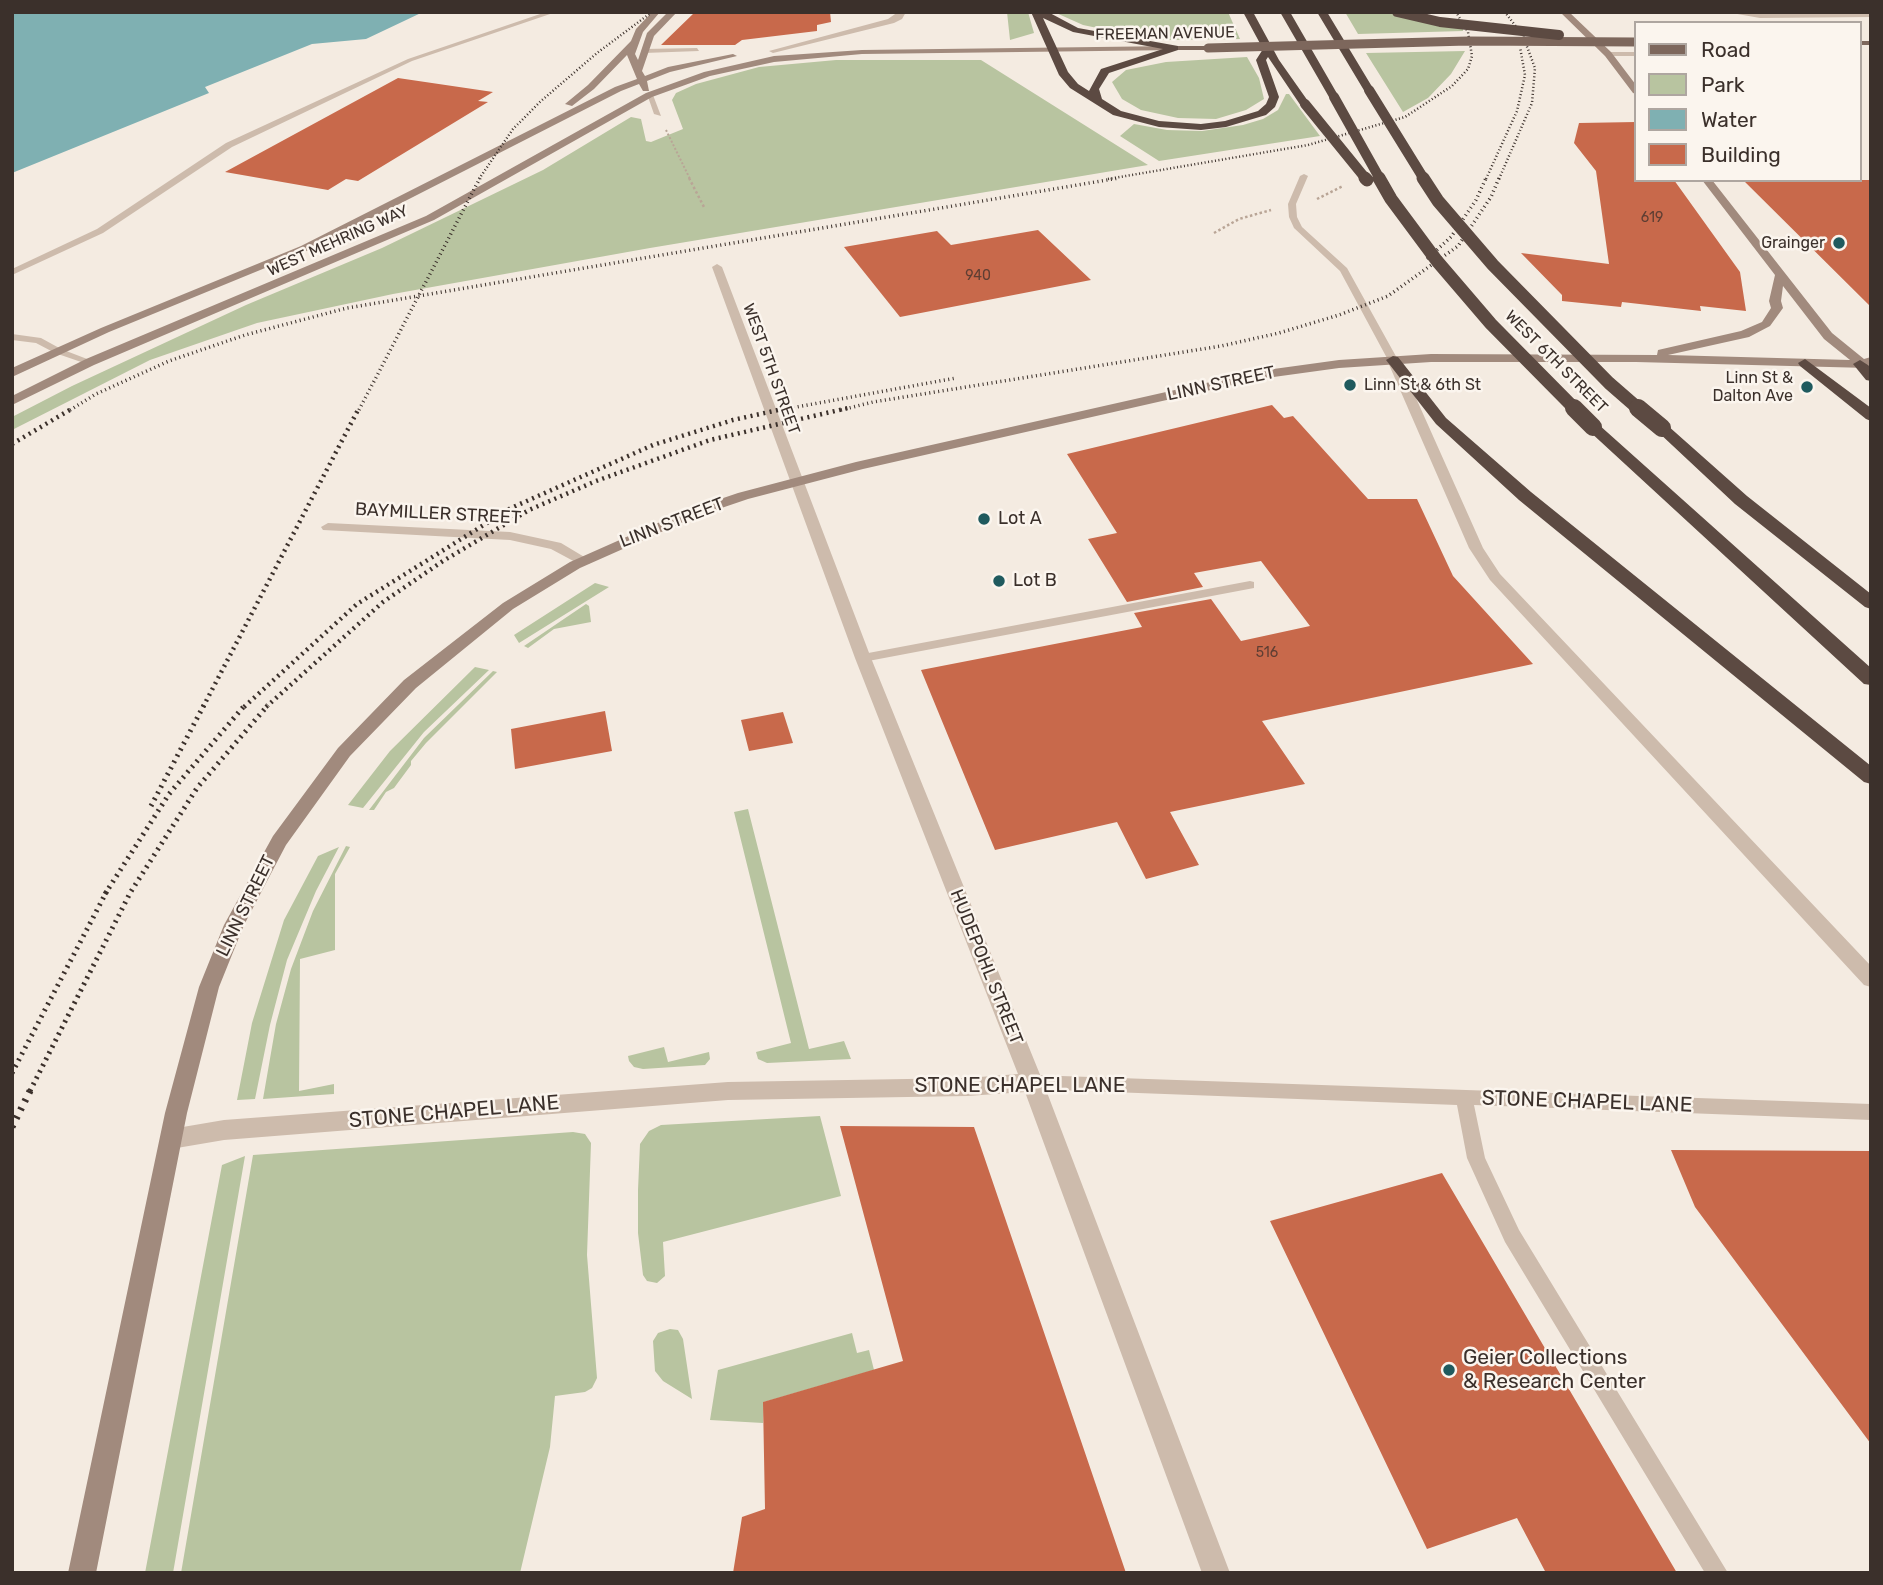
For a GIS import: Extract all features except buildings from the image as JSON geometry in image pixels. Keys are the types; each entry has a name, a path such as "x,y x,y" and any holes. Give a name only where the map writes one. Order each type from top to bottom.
{"highway":[{"path":"1037,12 1063,73 1074,86 1097,102 1140,121 1202,127 1245,120 1262,113 1271,105 1274,97 1261,60 1268,49"},
{"path":"1042,12 1050,19 1076,30 1175,48"},
{"name":"WEST 6TH STREET","path":"1285,12 1391,199 1437,261 1491,324 1593,427 1871,679"},
{"name":"WEST 6TH STREET","path":"1322,12 1408,157 1438,201 1493,265 1609,383 1741,500 1871,603"},
{"path":"1397,12 1453,24 1559,35"},
{"path":"1247,13 1306,104 1365,179 1391,199"},
{"path":"1097,102 1094,89 1105,71 1175,48"},
{"path":"1393,360 1441,421 1525,496 1871,777"},
{"path":"1805,363 1871,416"},
{"path":"1867,364 1871,377"}],"main road":[{"path":"649,95 631,54 639,31 656,12"},
{"path":"640,75 650,35 673,12"},
{"path":"1564,12 1608,54 1634,88"},
{"name":"FREEMAN AVENUE","path":"1468,41 1559,35 1634,34"},
{"name":"FREEMAN AVENUE","path":"750,54 773,51 1208,48 1468,41 1634,42"},
{"path":"518,139 585,92 635,42"},
{"name":"FREEMAN AVENUE","path":"649,95 707,74 744,65 774,59 862,52"},
{"path":"644,53 664,62 691,64"},
{"path":"640,75 738,55"},
{"name":"WEST MEHRING WAY","path":"12,373 165,305 293,254 640,75"},
{"name":"WEST MEHRING WAY","path":"12,401 90,362 430,218 571,142 649,95"},
{"path":"1709,182 1828,336 1867,364"},
{"path":"1636,358 1731,338 1766,324 1777,309 1775,302 1780,275"},
{"name":"LINN STREET","path":"82,1573 171,1139 200,1017 220,956 248,896 298,812 344,752 418,677 508,606 584,561 690,514 796,481 1233,381 1312,367 1393,360 1636,358 1867,364"},
{"name":"LINN STREET","path":"73,1573 96,1506"}],"street":[{"path":"773,51 884,24 899,18 902,12"},
{"name":"WEST 5TH STREET","path":"717,267 796,481"},
{"path":"1393,360 1476,548 1495,577 1871,979"},
{"name":"HUDEPOHL STREET","path":"796,481 863,658 1032,1082 1216,1573"},
{"name":"BAYMILLER STREET","path":"328,527 510,536 556,546 584,561"},
{"name":"STONE CHAPEL LANE","path":"171,1139 224,1130 728,1091 967,1087 1032,1082"}],"lane":[{"path":"12,272 100,231 229,145 410,60 553,12"},
{"path":"1729,12 1760,16 1871,15"},
{"path":"644,53 697,50"},
{"path":"1608,54 1634,54"},
{"path":"649,95 658,114"},
{"path":"1304,176 1292,204 1293,217 1298,228 1344,270 1393,360"},
{"path":"12,337 38,340 58,351 90,362"},
{"path":"863,658 1251,584"},
{"name":"STONE CHAPEL LANE","path":"1032,1082 1871,1112"},
{"path":"1465,1098 1476,1158 1512,1236 1717,1573"}],"path":[{"path":"658,114 705,209"}],"green space":[{"path":"1007,12 1028,12 1034,33 1010,40"},
{"path":"1054,12 1228,12 1240,39 1168,40 1136,36 1083,25"},
{"path":"1345,12 1384,12 1463,31 1358,34"},
{"path":"1465,51 1451,74 1428,98 1403,112 1366,53"},
{"path":"1247,57 1259,78 1264,99 1246,110 1216,119 1178,118 1141,110 1122,99 1112,82 1126,70 1166,62"},
{"path":"836,60 981,60 1148,165 650,248 393,294 257,323 150,360 12,430 12,417 72,386 246,305 382,248 543,170 631,117 641,119 646,141 651,142 683,129 672,100 676,93 696,84 759,67"},
{"path":"1286,94 1289,94 1320,136 1159,161 1120,136 1134,124 1167,130 1202,131 1243,125 1263,119 1278,110"},
{"path":"595,583 609,587 519,643 514,635"},
{"path":"586,604 589,606 591,622 554,629 528,648 524,646"},
{"path":"475,667 489,670 424,732 363,808 348,805 390,751"},
{"path":"493,671 497,672 426,743 394,788 386,792 374,810 369,810 424,738"},
{"path":"748,809 809,1049 844,1041 851,1059 767,1063 758,1059 756,1052 791,1043 734,812"},
{"path":"346,846 350,847 335,874 335,950 300,959 299,1091 334,1084 334,1094 263,1099 276,1024 291,969 313,911"},
{"path":"339,847 316,891 287,960 255,1099 237,1100 252,1023 284,920 318,856"},
{"path":"664,1047 668,1062 709,1052 710,1059 705,1065 643,1069 634,1067 629,1061 628,1056"},
{"path":"820,1116 841,1196 663,1242 665,1276 657,1283 647,1281 643,1275 638,1233 638,1190 640,1144 649,1131 661,1125"},
{"path":"573,1132 585,1134 591,1143 587,1255 597,1378 592,1388 585,1392 555,1396 550,1447 520,1573 181,1573 253,1155"},
{"path":"245,1156 173,1573 145,1573 222,1165"},
{"path":"670,1329 678,1330 683,1339 692,1399 663,1381 655,1371 653,1341 658,1333"},
{"path":"852,1333 857,1353 869,1350 874,1370 764,1402 763,1423 710,1420 718,1370"}],"water":[{"path":"12,12 423,12 366,39 312,44 205,87 209,93 12,173"}],"railway":[{"path":"479,179 513,129 541,101 597,53 652,12"},
{"path":"1108,179 1308,145 1405,117 1452,86 1468,69 1472,56 1468,32 1456,12"},
{"path":"1499,179 1532,103 1535,68 1523,36 1505,12"},
{"path":"1486,179 1517,111 1525,75 1520,47"},
{"path":"418,296 480,178"},
{"path":"418,296 1119,178"},
{"path":"1427,259 1451,237 1476,200 1486,178"},
{"path":"841,410 873,402 1221,346 1279,333 1339,315 1388,296 1458,246 1491,197 1499,178"},
{"path":"70,410 96,394 169,361 245,335 347,308 418,296"},
{"path":"359,410 418,296"},
{"path":"780,410 956,378"},
{"path":"12,444 73,408"},
{"path":"203,707 359,408"},
{"path":"244,707 357,604 511,508 653,445 733,420 787,408"},
{"path":"267,706 383,602 443,561 529,510 596,481 710,440 848,408"},
{"path":"151,806 204,705"},
{"path":"107,891 169,794 245,705"},
{"path":"30,1091 130,893 197,788 267,706"},
{"path":"107,891 109,887"},
{"path":"12,1073 107,891"},
{"path":"12,1127 30,1091"}],"place":[{"name":"Grainger","path":"1839,243"},
{"name":"Linn St & 6th St","path":"1350,385"},
{"name":"Linn St & Dalton Ave","path":"1807,387"},
{"name":"Lot A","path":"984,519"},
{"name":"Lot B","path":"999,581"},
{"name":"Geier Collections & Research Center","path":"1449,1370"}]}
